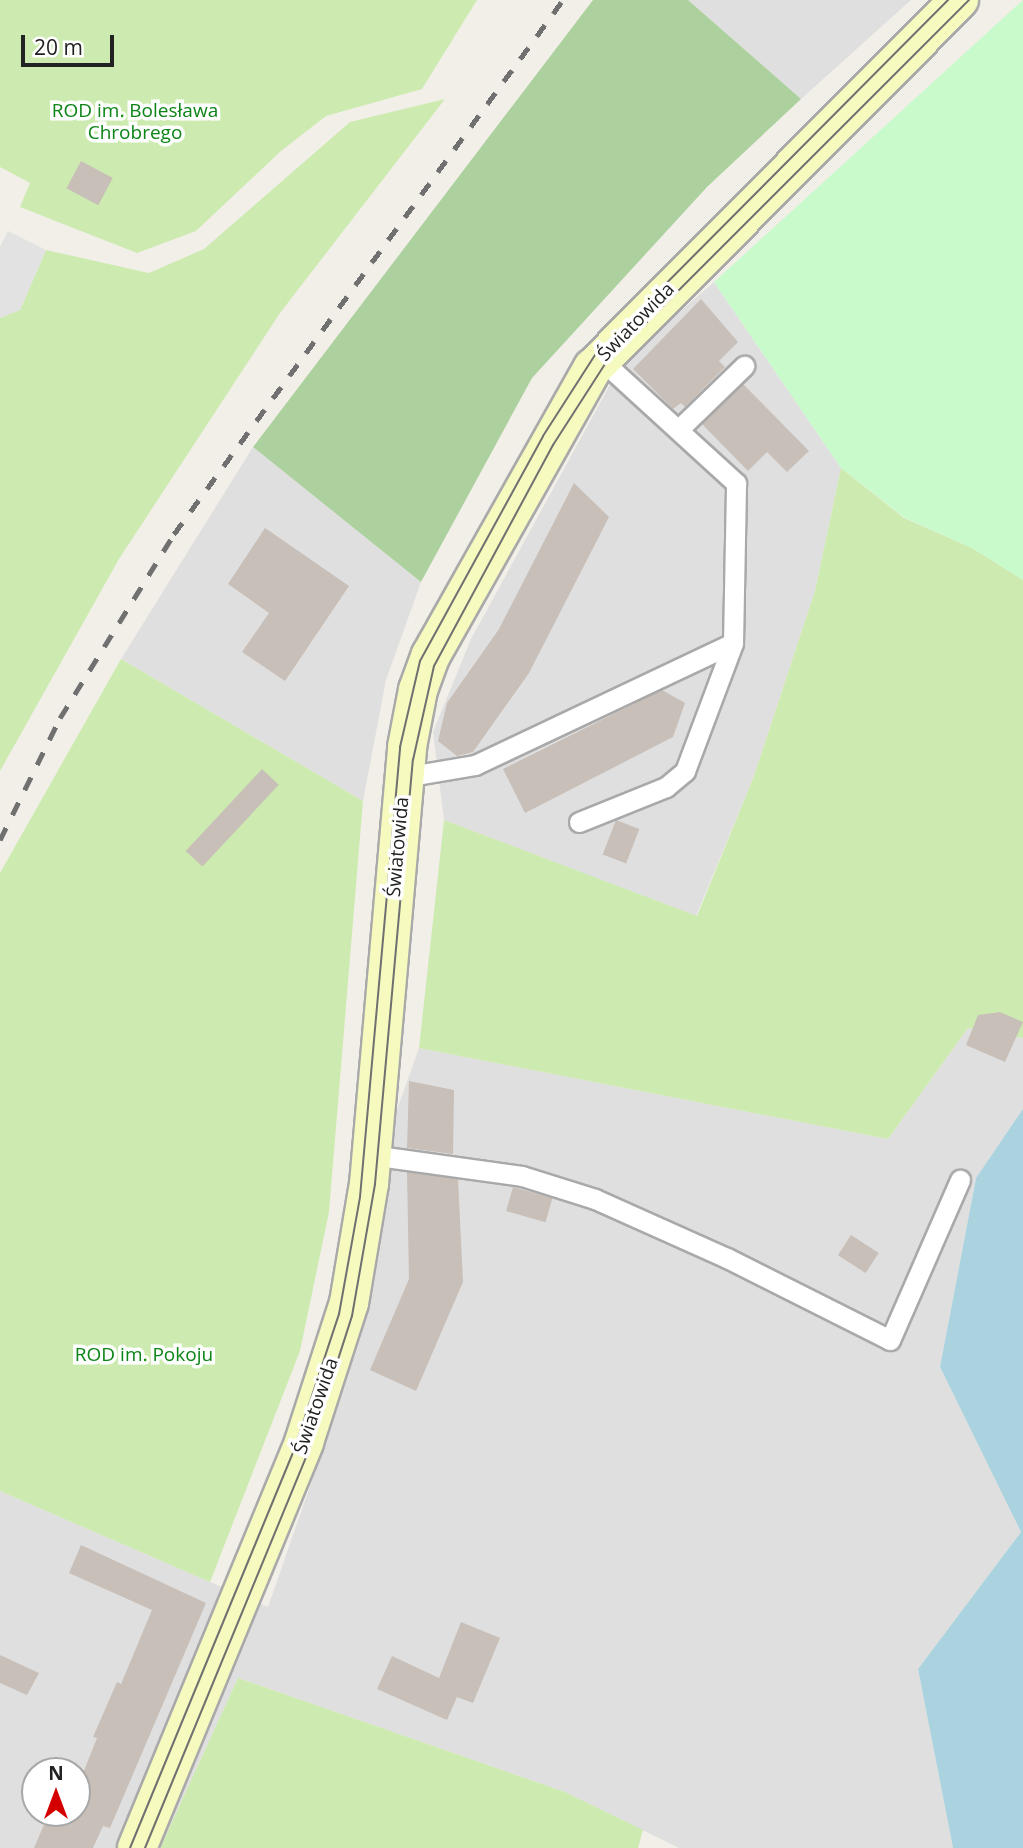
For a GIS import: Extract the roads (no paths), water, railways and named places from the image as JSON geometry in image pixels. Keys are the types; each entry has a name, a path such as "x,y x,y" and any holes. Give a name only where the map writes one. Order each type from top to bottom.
{"street":[{"name":"Światowida","path":"137,1848 322,1395 354,1278 371,1155 404,777 413,711 431,654 548,439 600,359 959,0"}],"lane":[{"path":"579,822 666,787 685,771 733,643 736,483 600,359"},
{"path":"679,429 744,366"},
{"path":"404,777 475,765 733,643"},
{"path":"371,1155 522,1176 595,1199 727,1258 890,1340 960,1180"}],"water":[{"path":"1023,1109 1023,1848 953,1848 918,1669 1021,1532 940,1367 976,1178"}],"tram line":[{"path":"130,1848 295,1447 339,1314 360,1197 400,747 420,661 543,436 595,355 948,0"},
{"path":"145,1848 308,1453 352,1316 375,1184 413,760 434,666 553,445 605,364 969,0"}],"railway":[{"path":"0,840 60,718 174,534 563,0"}],"park label":[{"name":"ROD im. Bolesława Chrobrego","path":"135,122"},
{"name":"ROD im. Pokoju","path":"144,1355"}]}
